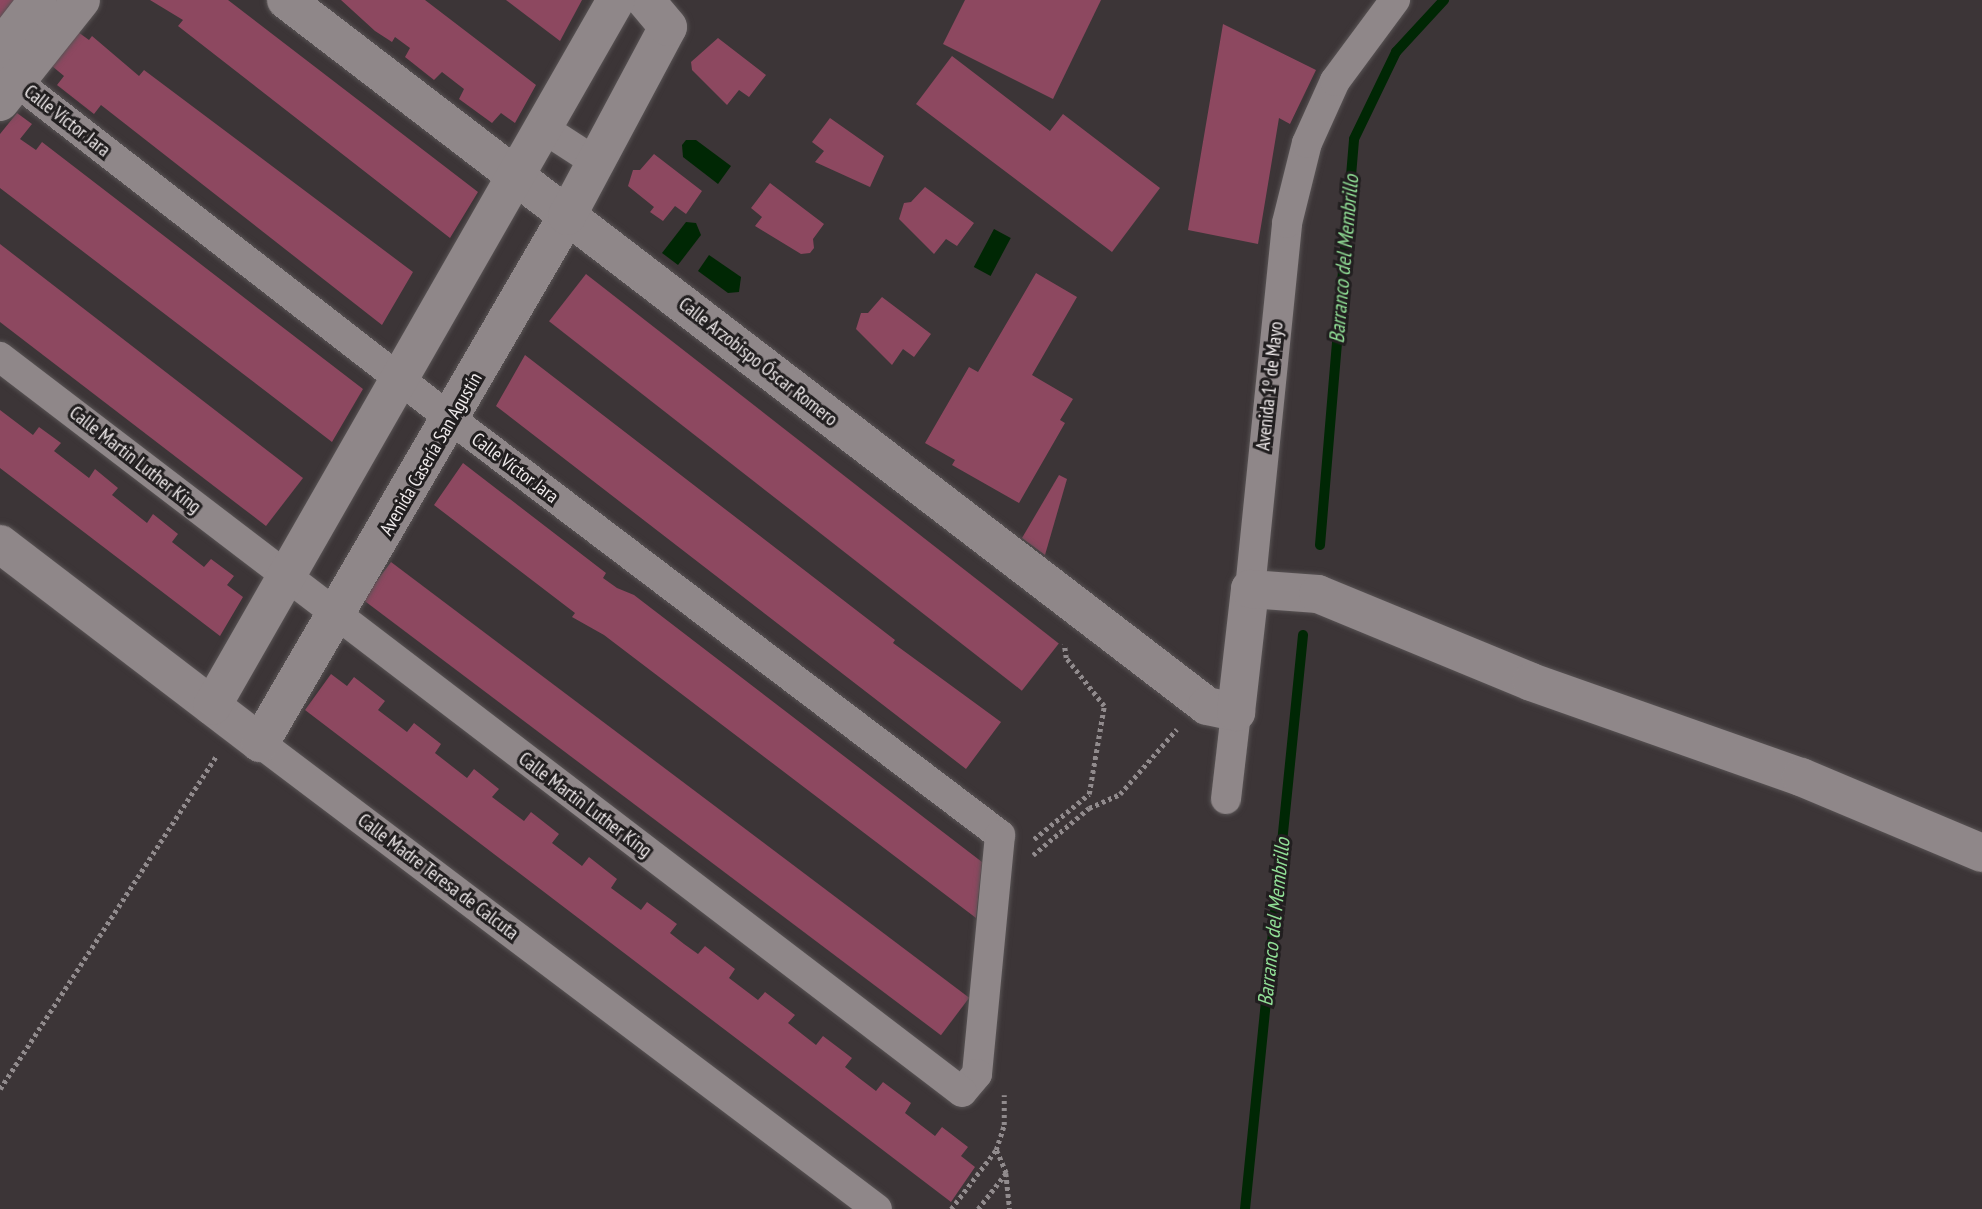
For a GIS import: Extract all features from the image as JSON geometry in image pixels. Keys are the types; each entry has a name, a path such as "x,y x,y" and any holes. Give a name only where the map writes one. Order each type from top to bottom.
{"street":[{"path":"4,75 38,0"},
{"path":"4,75 81,0"},
{"name":"Calle Arzobispo Óscar Romero","path":"286,0 1207,706 1236,712"},
{"path":"236,725 288,578 615,0"},
{"name":"Avenida Casería San Agustín","path":"236,725 337,615 567,216 594,161 668,27 645,0"},
{"name":"Avenida 1º de Mayo","path":"1226,799 1287,223 1307,143 1335,81 1395,0"},
{"name":"Calle Víctor Jara","path":"4,75 1007,851"},
{"path":"543,128 594,161"},
{"name":"Calle Martin Luther King","path":"0,357 962,1092 977,1074 1007,851"},
{"name":"Calle Madre Teresa de Calcuta","path":"0,544 877,1209"},
{"path":"1250,589 1318,594 1531,682 1801,777 1982,853"}],"path":[{"path":"1007,851 1014,855 1088,794 1104,706 1066,658 1062,616 1065,598"},
{"path":"0,1089 236,725"},
{"path":"1007,851 1120,794 1180,725"},
{"path":"951,1209 996,1150 1004,1125 1004,1082"},
{"path":"996,1150 1006,1173 1010,1209"},
{"path":"978,1209 1006,1173"}],"shaded area":[{"path":"686,140 696,140 731,166 718,184 683,157 682,145"},
{"path":"686,222 696,223 701,235 678,265 662,253"},
{"path":"994,229 1011,238 991,276 974,267"},
{"path":"709,255 741,277 739,292 728,293 698,271"}],"building":[{"path":"0,0 17,0 0,22"},
{"path":"150,0 228,0 478,192 450,238 178,26 183,20"},
{"path":"341,0 425,0 536,85 515,123 501,113 492,123 459,99 464,89 442,72 434,80 405,57 410,48 395,37 392,42 375,31"},
{"path":"506,0 582,0 560,41"},
{"path":"965,0 1101,0 1053,99 943,44"},
{"path":"1223,24 1316,70 1290,124 1279,118 1258,244 1188,230"},
{"path":"78,32 89,40 92,36 139,76 144,70 413,272 382,325 101,105 94,114 57,85 64,76 52,66"},
{"path":"718,38 766,75 749,97 739,90 727,105 692,70 691,62"},
{"path":"952,56 1050,131 1063,114 1160,188 1112,252 916,104"},
{"path":"17,113 32,124 20,139 36,150 42,142 363,389 332,442 0,188 0,134"},
{"path":"830,118 884,156 870,187 815,162 824,151 812,142"},
{"path":"654,154 702,191 686,214 675,206 663,221 650,212 654,207 628,186 633,170 640,170"},
{"path":"770,183 824,224 813,239 814,248 810,253 801,254 755,226 762,217 751,208"},
{"path":"925,187 974,223 957,246 946,239 934,254 899,219 904,203 911,202"},
{"path":"0,244 303,478 266,526 0,322"},
{"path":"1036,273 1077,297 1032,375 1073,399 1060,420 1065,423 1019,503 952,465 955,460 925,443 969,367 978,372"},
{"path":"586,274 1059,643 1022,691 549,321"},
{"path":"882,297 931,334 914,357 903,349 892,365 856,329 861,313 868,313"},
{"path":"525,355 895,640 893,643 1001,722 966,769 496,406"},
{"path":"0,410 33,435 39,427 61,443 54,451 89,478 95,469 118,488 112,495 147,523 153,514 178,534 172,542 204,567 211,559 234,576 227,585 243,597 220,636 0,468"},
{"path":"463,463 606,573 603,578 634,595 982,862 976,918 604,635 572,617 575,613 434,505"},
{"path":"1059,475 1067,479 1045,555 1022,538"},
{"path":"391,562 969,998 941,1035 363,600"},
{"path":"331,674 347,686 354,677 385,701 378,710 407,732 414,723 441,744 435,753 467,778 474,769 499,789 492,797 524,821 531,812 559,834 552,843 582,866 589,857 617,879 611,888 641,910 647,902 677,924 670,933 698,954 705,946 735,969 729,978 758,1000 765,992 795,1015 788,1023 816,1045 823,1036 852,1058 845,1067 859,1078 876,1091 883,1082 911,1103 905,1113 935,1136 942,1127 968,1147 961,1156 975,1167 951,1202 305,710"}],"waterway":[{"name":"Barranco del Membrillo","path":"1320,545 1354,139 1396,52 1444,0"},
{"name":"Barranco del Membrillo","path":"1245,1209 1303,635"}]}
